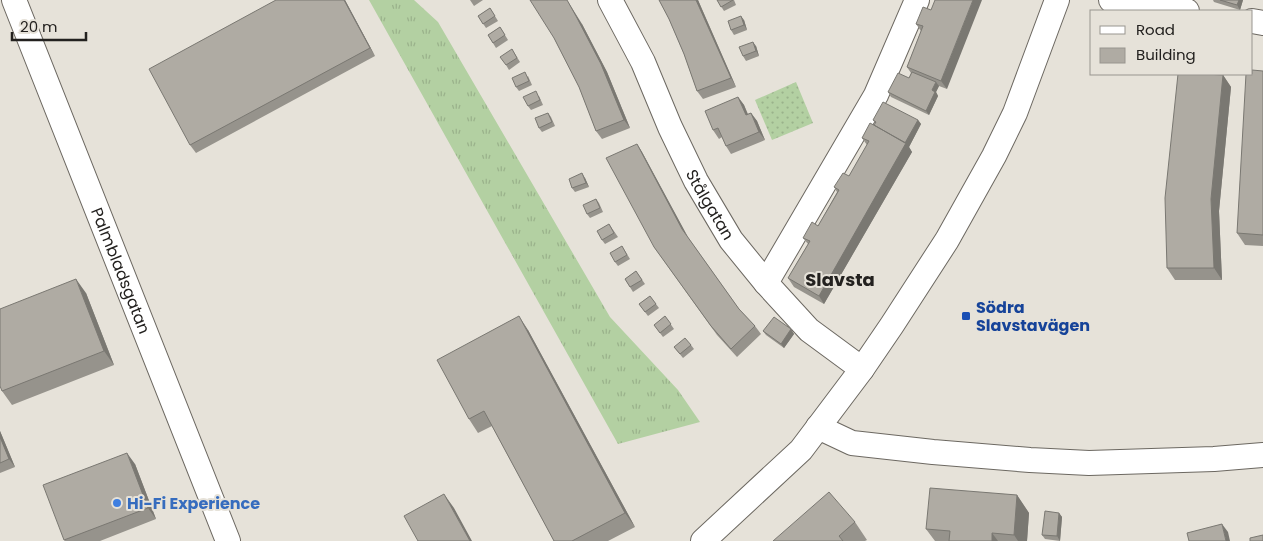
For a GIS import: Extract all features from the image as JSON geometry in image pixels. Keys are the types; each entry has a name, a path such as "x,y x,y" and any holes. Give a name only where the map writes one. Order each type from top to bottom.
{"street":[{"name":"Palmbladsgatan","path":"14,0 228,541"},
{"name":"Stålgatan","path":"610,0 643,62 670,127 696,181 731,240 766,283 809,330 862,369"},
{"path":"766,283 876,95 917,0"},
{"path":"703,541 801,450 862,369 947,240 994,156 1015,113 1056,0"},
{"path":"1111,0 1180,10"},
{"path":"818,427 852,443 1030,460 1088,463 1214,459 1263,455"}],"green space":[{"path":"369,0 414,0 438,22 610,317 678,390 700,422 618,444"},
{"path":"796,82 813,123 772,140 755,100"}],"building":[{"path":"276,0 344,0 370,48 190,145 149,69"},
{"path":"530,0 567,0 601,64 624,120 596,131 579,87 554,38"},
{"path":"659,0 696,0 731,78 697,91 684,54"},
{"path":"717,0 733,0 721,7"},
{"path":"935,0 973,0 941,81 907,67 923,26 916,24 923,7 931,10"},
{"path":"1220,0 1239,0 1237,5"},
{"path":"490,8 495,16 483,24 478,16"},
{"path":"741,16 744,25 731,30 728,21"},
{"path":"500,27 505,35 493,43 488,35"},
{"path":"753,42 756,51 743,56 739,47"},
{"path":"512,49 517,58 506,65 500,57"},
{"path":"1253,70 1263,71 1263,235 1237,233 1246,75 1253,75"},
{"path":"525,72 529,81 516,87 512,78"},
{"path":"912,72 936,82 932,90 935,92 926,111 888,92 898,73 909,78"},
{"path":"1178,75 1223,75 1211,199 1214,268 1167,268 1165,198"},
{"path":"536,91 540,100 528,106 523,97"},
{"path":"738,97 746,115 751,113 759,132 726,146 718,128 713,130 705,111"},
{"path":"883,102 918,120 905,143 874,125 876,122 873,120"},
{"path":"548,113 552,122 539,128 535,118"},
{"path":"870,123 906,143 819,296 788,278 810,241 803,238 812,222 818,226 839,190 834,187 843,173 849,176 869,141 862,138"},
{"path":"637,144 682,229 739,309 755,326 731,349 711,326 654,247 606,158"},
{"path":"582,173 586,183 572,188 569,179"},
{"path":"596,199 600,208 587,214 583,205"},
{"path":"609,224 614,233 602,240 597,231"},
{"path":"622,246 627,255 615,262 610,253"},
{"path":"636,271 642,280 630,287 625,279"},
{"path":"76,279 104,351 2,391 0,386 0,309"},
{"path":"650,296 656,304 645,312 639,304"},
{"path":"519,316 625,513 572,541 554,541 484,411 469,419 437,360"},
{"path":"665,316 671,324 660,333 654,325"},
{"path":"774,317 791,329 781,344 763,331"},
{"path":"685,338 691,345 680,354 674,347"},
{"path":"0,437 9,459 0,463"},
{"path":"127,453 148,508 64,540 43,485"},
{"path":"930,488 1017,495 1014,535 992,533 992,541 949,541 950,531 926,529"},
{"path":"829,492 855,522 839,536 843,541 773,541"},
{"path":"444,494 470,541 418,541 404,516"},
{"path":"1045,511 1059,513 1057,536 1042,535"},
{"path":"1222,524 1226,541 1189,541 1187,533"},
{"path":"1263,535 1263,541 1250,541 1250,538"}],"place":[{"name":"Södra Slavstavägen","path":"966,316"},
{"name":"Hi-Fi Experience","path":"117,503"}],"district":[{"name":"Slavsta","path":"840,279"}]}
